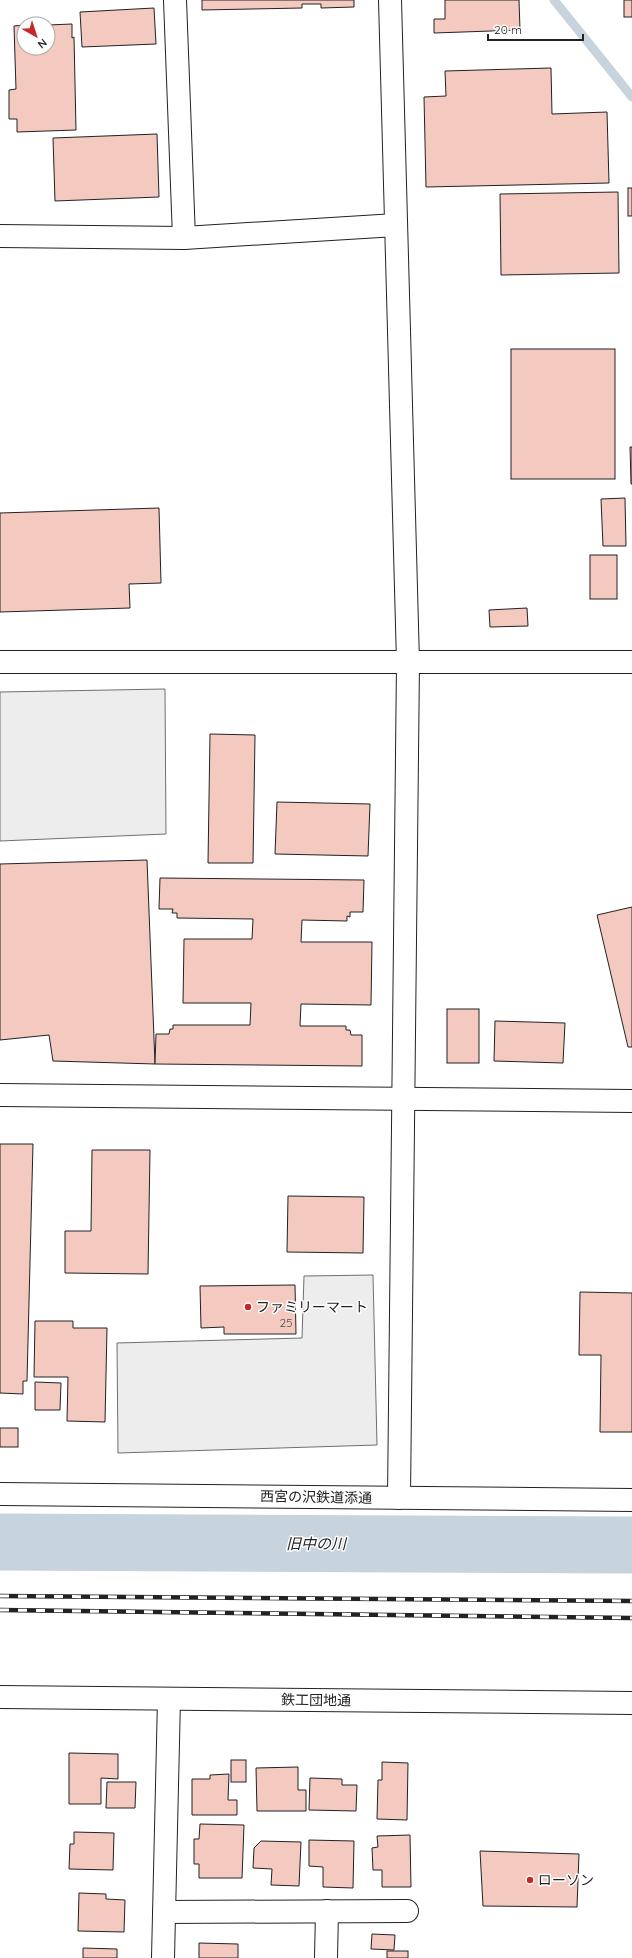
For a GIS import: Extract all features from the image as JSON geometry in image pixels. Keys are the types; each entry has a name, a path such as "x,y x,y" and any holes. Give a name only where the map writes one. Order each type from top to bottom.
{"street":[{"path":"174,0 184,238"},
{"path":"390,0 408,662 399,1498"},
{"path":"0,236 184,238 396,225"},
{"path":"0,662 632,662"},
{"path":"0,1095 632,1101"},
{"name":"西宮の沢鉄道添通","path":"0,1494 632,1500"},
{"name":"鉄工団地通","path":"0,1697 632,1703"},
{"path":"163,1958 169,1699"},
{"path":"326,1958 327,1911"},
{"path":"164,1912 407,1911"}],"shaded area":[{"path":"165,689 166,834 0,841 0,692"},
{"path":"373,1275 377,1445 118,1453 117,1343 302,1338 304,1276"}],"building":[{"path":"202,0 354,0 354,7 321,8 321,4 302,4 302,8 202,10"},
{"path":"445,0 519,0 520,30 434,33 434,19 445,19"},
{"path":"624,0 632,0 632,17 624,17"},
{"path":"154,8 156,44 82,47 80,12"},
{"path":"72,24 72,38 74,37 76,130 17,132 17,119 9,119 9,90 16,89 14,26 16,26 16,56 56,56 56,25"},
{"path":"551,68 552,114 607,112 609,183 426,187 424,97 446,96 445,71"},
{"path":"157,134 159,197 55,201 53,138"},
{"path":"628,188 632,188 632,216 628,216"},
{"path":"618,192 619,273 501,275 500,194"},
{"path":"511,349 615,349 615,479 511,479"},
{"path":"630,447 632,447 632,484 631,484"},
{"path":"625,498 626,546 603,546 601,499"},
{"path":"159,508 161,583 129,584 130,608 0,612 0,513"},
{"path":"590,555 617,555 617,599 590,599"},
{"path":"527,608 528,626 490,627 489,610"},
{"path":"210,734 255,735 253,863 208,863"},
{"path":"277,802 370,804 368,856 275,854"},
{"path":"147,860 155,1064 53,1061 49,1035 0,1040 0,864"},
{"path":"160,878 364,880 363,912 350,912 350,917 347,916 347,921 302,920 301,942 372,942 371,1005 301,1004 300,1026 346,1026 346,1030 350,1030 351,1035 362,1035 362,1066 155,1064 156,1034 169,1034 170,1029 173,1029 173,1025 250,1025 251,1003 183,1003 184,939 252,939 253,919 177,918 177,913 172,913 173,909 159,909"},
{"path":"632,907 632,1047 628,1047 597,915"},
{"path":"447,1009 479,1009 479,1063 447,1063"},
{"path":"495,1021 565,1023 563,1063 494,1061"},
{"path":"0,1144 33,1144 27,1381 23,1381 23,1394 0,1393"},
{"path":"92,1150 150,1150 148,1274 65,1273 65,1231 91,1231"},
{"path":"288,1196 364,1197 363,1253 287,1252"},
{"name":"ファミリーマート","path":"295,1285 296,1334 224,1334 224,1327 201,1328 200,1286"},
{"path":"580,1292 632,1293 632,1432 600,1432 601,1355 579,1355"},
{"path":"35,1321 73,1321 73,1328 107,1328 105,1422 67,1421 68,1377 34,1377"},
{"path":"35,1382 61,1383 60,1410 35,1410"},
{"path":"0,1428 18,1428 18,1447 0,1447"},
{"path":"69,1753 118,1754 118,1779 101,1778 101,1804 69,1804"},
{"path":"231,1760 246,1760 246,1782 231,1782"},
{"path":"382,1762 408,1763 407,1820 377,1819 378,1780 382,1780"},
{"path":"298,1767 298,1790 306,1790 306,1811 257,1811 256,1768"},
{"path":"229,1774 228,1800 237,1800 237,1815 192,1815 192,1779 210,1779 210,1775"},
{"path":"310,1778 342,1779 342,1785 357,1785 356,1811 309,1810"},
{"path":"107,1782 136,1782 135,1808 106,1808"},
{"path":"200,1824 244,1825 242,1878 199,1878 199,1864 194,1864 194,1839 199,1839"},
{"path":"74,1832 114,1833 113,1870 69,1869 70,1844 74,1844"},
{"path":"410,1835 411,1887 382,1887 382,1870 373,1870 372,1848 378,1847 377,1836"},
{"path":"309,1840 354,1841 353,1888 323,1887 323,1867 309,1866"},
{"path":"261,1841 301,1842 299,1886 271,1885 272,1869 253,1868 254,1848"},
{"name":"ローソン","path":"480,1851 579,1854 577,1907 483,1906"},
{"path":"79,1893 106,1894 106,1899 125,1900 124,1932 78,1931"},
{"path":"372,1934 395,1935 394,1950 371,1949"},
{"path":"199,1943 238,1944 238,1958 199,1958"},
{"path":"83,1948 117,1949 117,1958 83,1958"},
{"path":"387,1951 408,1951 408,1958 387,1958"}],"waterway":[{"path":"554,0 632,97"},
{"name":"旧中の川","path":"0,1542 632,1545"}],"railway":[{"path":"0,1596 632,1601"},
{"path":"0,1610 632,1618"}],"place":[{"name":"ファミリーマート","path":"248,1307"},
{"name":"ローソン","path":"530,1880"}]}
